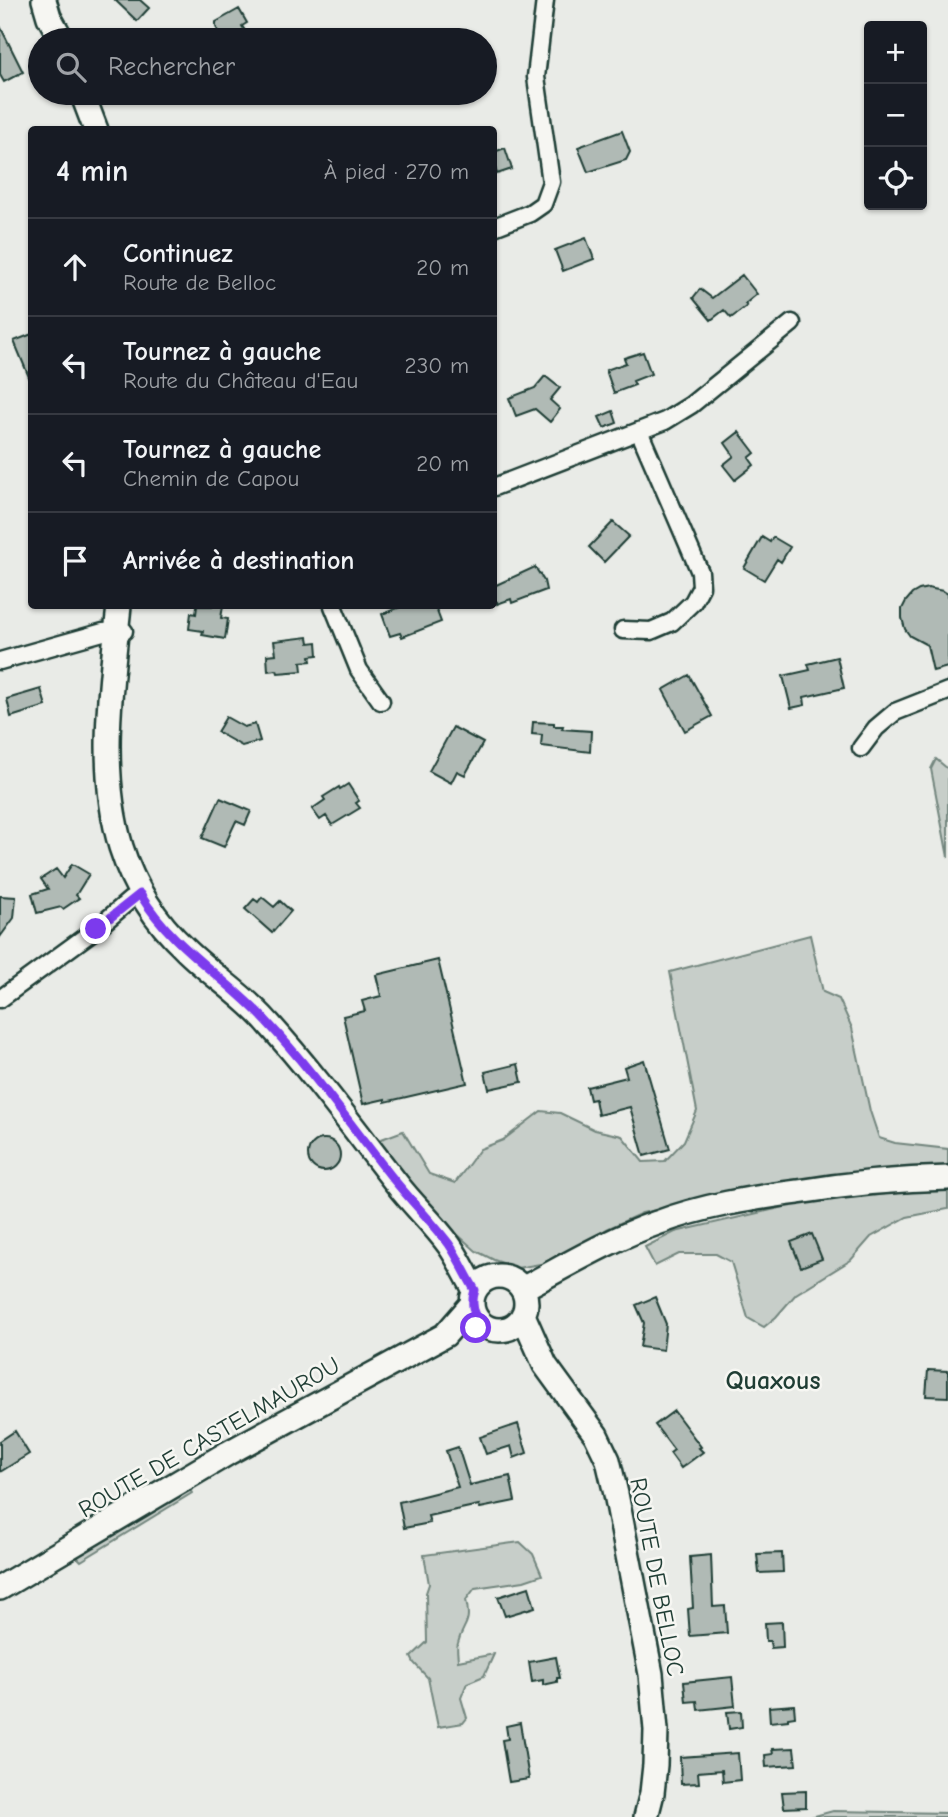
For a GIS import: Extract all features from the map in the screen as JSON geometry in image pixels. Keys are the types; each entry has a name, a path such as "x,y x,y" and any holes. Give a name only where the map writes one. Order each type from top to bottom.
{"street":[{"path":"44,0 56,28"},
{"path":"55,0 60,28"},
{"path":"497,226 530,213 543,204 551,182 536,76 545,0"},
{"path":"87,105 94,126"},
{"path":"497,486 664,422 691,405 792,323"},
{"path":"623,630 651,631 672,622 693,603 701,587 700,572 639,431"},
{"path":"120,609 120,631"},
{"path":"120,631 126,609"},
{"path":"334,609 359,670 381,702"},
{"path":"0,661 103,632 120,631"},
{"name":"ROUTE DE BELLOC","path":"120,631 109,708 110,792 122,848 140,894 151,912 186,950 266,1021 448,1244 480,1290 476,1317 545,1365"},
{"path":"861,748 876,728 895,712 948,691"},
{"path":"0,999 140,894"},
{"path":"480,1290 505,1277 515,1281 522,1289 656,1223 705,1208 848,1184 948,1178"},
{"name":"ROUTE DE BELLOC","path":"522,1289 526,1306 523,1315 545,1365 596,1435 608,1461 617,1494 651,1674 656,1730 653,1784 646,1817"},
{"name":"ROUTE DE CASTELMAUROU","path":"445,1335 480,1290"},
{"path":"494,1328 515,1325 523,1315"},
{"name":"ROUTE DE CASTELMAUROU","path":"0,1588 228,1453 445,1335 494,1328"}],"shaded area":[{"path":"936,759 948,769 948,857 931,769"},
{"path":"810,935 823,992 839,999 852,1028 870,1111 879,1138 895,1143 948,1149 948,1171 714,1198 642,1213 607,1229 558,1261 517,1268 476,1251 428,1208 376,1141 403,1131 429,1174 455,1183 480,1149 503,1140 541,1111 560,1113 595,1130 622,1136 643,1162 665,1161 684,1141 697,1111 670,972"},
{"path":"948,1184 948,1209 907,1217 871,1237 851,1260 796,1294 764,1327 748,1318 731,1262 716,1254 679,1254 655,1266 645,1247 675,1232 832,1196"},
{"path":"188,1488 192,1493 81,1561 76,1556"},
{"path":"520,1542 533,1554 542,1575 524,1581 475,1588 466,1600 467,1619 457,1645 458,1661 494,1654 484,1676 467,1683 461,1698 467,1718 463,1723 438,1727 428,1678 411,1657 427,1642 426,1593 429,1584 424,1555"},
{"path":"833,1811 948,1813 948,1817 811,1817"}],"building":[{"path":"115,0 140,0 149,8 137,21"},
{"path":"239,9 247,23 242,26 243,28 217,28 216,22"},
{"path":"0,26 23,72 4,82 0,75"},
{"path":"622,131 630,152 626,160 588,172 578,147"},
{"path":"505,148 512,169 497,174 497,151"},
{"path":"586,238 594,259 563,271 555,250"},
{"path":"742,275 757,294 731,318 724,310 711,320 693,298 700,289 712,298"},
{"path":"28,336 28,375 14,341"},
{"path":"643,352 651,374 633,381 635,385 614,393 606,370 626,363 624,358"},
{"path":"545,376 560,388 550,400 560,409 550,422 535,409 516,416 509,398 535,388"},
{"path":"613,411 617,423 604,428 599,417"},
{"path":"739,432 755,453 749,458 754,465 735,480 723,465 734,456 725,443"},
{"path":"613,522 629,536 604,562 589,547"},
{"path":"762,537 770,542 773,537 790,547 781,562 777,559 764,580 744,568"},
{"path":"535,567 546,590 512,603 511,599 497,604 497,585"},
{"path":"928,588 948,594 948,667 933,671 927,645 910,636 902,618 902,609 912,594"},
{"path":"197,609 222,609 221,618 228,619 225,639 202,635 203,631 189,629 191,613 196,614"},
{"path":"395,609 436,609 441,622 402,637 400,633 390,636 382,614"},
{"path":"308,637 309,643 317,642 318,655 310,656 311,661 301,662 302,671 268,671 267,655 276,654 274,641"},
{"path":"837,657 844,688 804,697 805,705 791,708 783,676 810,670 808,664"},
{"path":"689,675 712,716 685,731 663,690"},
{"path":"41,689 46,706 11,717 7,699"},
{"path":"226,717 244,727 255,724 260,741 242,746 217,732"},
{"path":"533,722 554,723 554,726 563,726 562,729 591,731 590,752 541,746 542,735 532,734"},
{"path":"453,727 483,743 465,775 457,771 451,783 429,771"},
{"path":"348,784 359,801 356,803 360,808 332,825 326,816 320,820 312,809 325,800 323,797"},
{"path":"220,798 251,811 245,825 236,821 224,847 202,838"},
{"path":"72,864 89,874 76,895 79,898 63,909 61,907 37,913 32,894 48,889 41,879 56,869 63,878"},
{"path":"0,896 16,897 14,918 0,937"},
{"path":"262,897 274,907 280,901 291,911 272,933 245,909 254,899 258,902"},
{"path":"438,960 467,1083 385,1102 385,1099 363,1104 343,1016 365,1011 362,1001 381,996 376,975"},
{"path":"644,1060 670,1149 644,1156 630,1107 598,1115 595,1099 590,1100 587,1087 627,1077 624,1067"},
{"path":"518,1064 522,1082 489,1089 485,1072"},
{"path":"324,1139 335,1144 340,1155 335,1166 324,1171 313,1166 308,1155 313,1144"},
{"path":"812,1234 822,1259 801,1267 791,1242"},
{"path":"655,1297 666,1324 663,1350 640,1347 644,1323 636,1305"},
{"path":"928,1370 948,1371 948,1397 926,1396"},
{"path":"674,1411 703,1452 681,1468 670,1453 674,1450 655,1425"},
{"path":"518,1424 527,1453 514,1458 511,1446 486,1454 480,1437"},
{"path":"15,1431 29,1454 0,1472 0,1441"},
{"path":"458,1447 470,1485 510,1476 515,1501 480,1508 479,1505 428,1516 430,1523 404,1528 399,1502 458,1487 446,1451"},
{"path":"782,1553 783,1572 759,1573 757,1554"},
{"path":"711,1555 713,1607 725,1606 727,1633 690,1636 688,1609 693,1608 690,1557"},
{"path":"529,1587 535,1607 505,1616 498,1597"},
{"path":"782,1622 783,1647 771,1648 770,1641 766,1641 765,1623"},
{"path":"556,1657 560,1678 557,1678 557,1682 543,1685 543,1680 532,1682 529,1662"},
{"path":"732,1677 735,1706 698,1710 697,1701 686,1702 684,1682"},
{"path":"794,1705 795,1717 770,1722 769,1707"},
{"path":"741,1711 742,1727 729,1729 727,1712"},
{"path":"520,1723 529,1779 509,1782 502,1740 508,1739 506,1726"},
{"path":"794,1748 796,1765 766,1767 765,1755 773,1754 772,1749"},
{"path":"738,1753 740,1780 723,1782 722,1770 698,1772 699,1783 681,1784 680,1757"},
{"path":"806,1791 806,1807 784,1808 782,1792"}],"district":[{"name":"Quaxous","path":"773,1381"}],"route":[{"path":"96,929 140,894 167,931 266,1021 448,1244 475,1290 473,1311 480,1323 486,1327 476,1328"}]}
